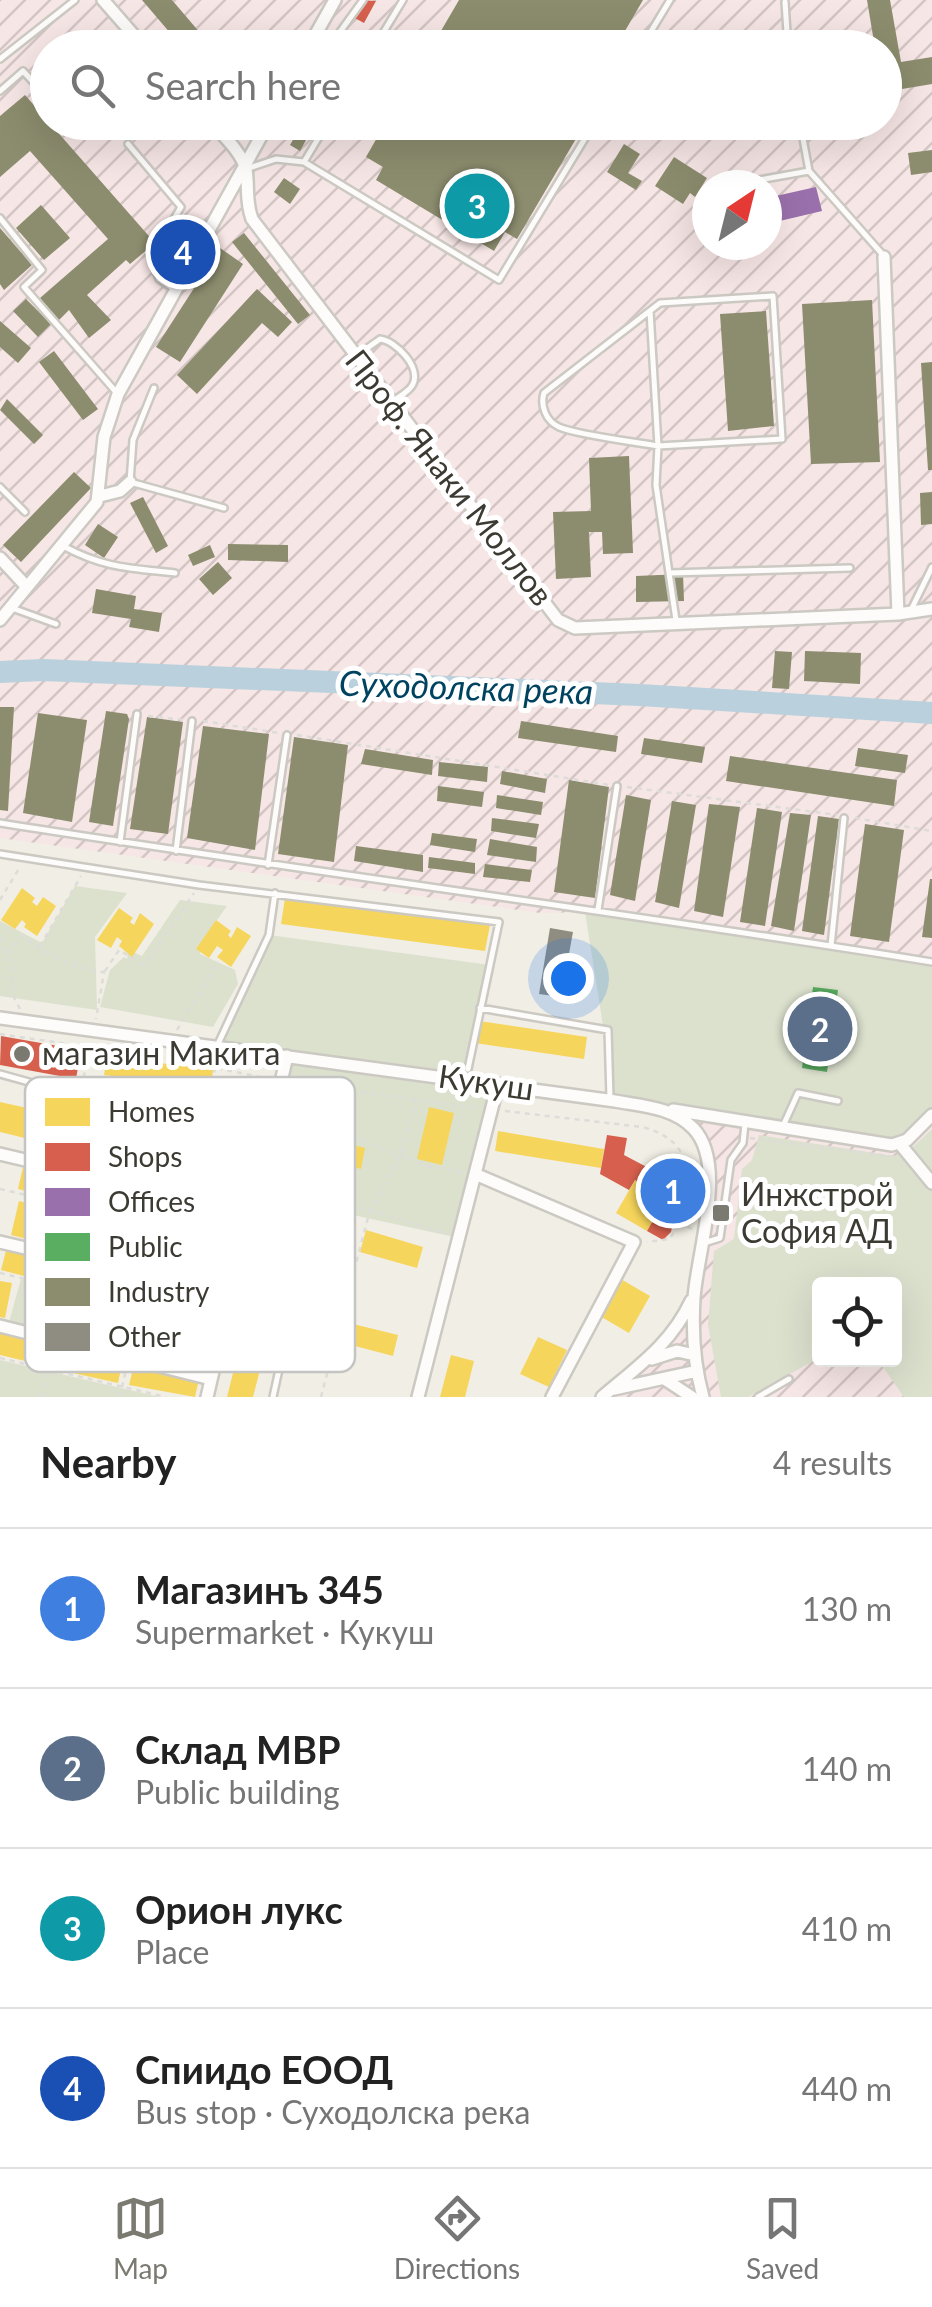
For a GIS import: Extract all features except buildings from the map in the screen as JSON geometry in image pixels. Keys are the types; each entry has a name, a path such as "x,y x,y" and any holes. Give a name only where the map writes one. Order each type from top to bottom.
{"street":[{"path":"103,0 127,30"},
{"path":"318,30 335,0"},
{"path":"227,140 246,169"},
{"path":"0,620 100,496 104,438 118,394 260,140"},
{"name":"Проф. Янаки Моллов","path":"246,169 245,200 252,219 558,620 576,628 898,614 932,609"},
{"path":"884,257 898,614"},
{"path":"100,496 120,491 130,482"},
{"path":"0,558 26,586"},
{"name":"Кукуш","path":"0,1018 498,1084 658,1108 680,1118 694,1128 710,1158 704,1238 694,1292 695,1354 703,1397"},
{"path":"282,1077 287,1056"},
{"path":"418,1397 498,1084"},
{"path":"658,1108 903,1147 932,1184"},
{"path":"903,1147 932,1115"},
{"path":"475,1174 634,1242 552,1397"},
{"path":"0,1242 25,1248"},
{"path":"608,1395 676,1330 694,1292"},
{"path":"0,1326 25,1332"},
{"path":"644,1362 677,1351 695,1354"},
{"path":"608,1395 697,1371"},
{"path":"184,1372 211,1379"},
{"path":"207,1397 213,1372"},
{"path":"666,1380 692,1397"}],"lane":[{"path":"37,30 75,0"},
{"path":"341,30 363,0"},
{"path":"385,30 404,0"},
{"path":"652,30 670,0"},
{"path":"785,2 787,30"},
{"path":"0,59 30,35"},
{"path":"0,91 23,71 30,79"},
{"path":"304,162 317,140"},
{"path":"246,169 276,159 304,162 499,280 584,140"},
{"path":"803,140 809,170 884,257"},
{"path":"128,144 181,207 151,258 159,279 174,290"},
{"path":"782,176 809,170"},
{"path":"0,218 42,270 24,287 118,394"},
{"path":"772,296 782,439 658,446 558,427 544,412 544,393 660,303 772,296"},
{"path":"650,311 658,446 656,484 677,623"},
{"path":"355,356 380,339 398,346 414,371 415,380 391,403"},
{"path":"154,388 133,440 130,482 224,508"},
{"path":"0,487 25,512"},
{"path":"60,544 105,564 174,572"},
{"path":"911,610 932,567"},
{"path":"669,572 850,568"},
{"path":"9,606 56,624"},
{"path":"120,842 137,714"},
{"path":"176,851 192,721"},
{"path":"268,865 286,735"},
{"path":"598,910 616,786"},
{"path":"831,946 844,818"},
{"path":"0,823 932,962"},
{"path":"0,854 500,922 468,1069"},
{"path":"216,1046 269,935 275,893"},
{"path":"480,1008 608,1030 610,1101"},
{"path":"0,1074 25,1081"},
{"path":"783,1126 798,1093 838,1101"},
{"path":"704,1238 720,1238 731,1160 744,1137 746,1120"},
{"path":"272,1397 278,1372"},
{"path":"758,1397 789,1380"}],"path":[{"path":"137,714 932,831"},
{"path":"0,900 26,858"},
{"path":"39,948 86,867"},
{"path":"94,1030 104,972 119,950 145,964 200,884"},
{"path":"0,936 12,966 11,992 20,1006 19,1020"},
{"path":"6,956 22,936 87,971 104,972"},
{"path":"171,1040 218,962"},
{"path":"0,1034 91,1046 258,1077"},
{"path":"84,1077 91,1046"},
{"path":"215,1077 217,1068"},
{"path":"355,1092 662,1132 682,1150 689,1187 670,1239 634,1242"},
{"path":"355,1267 370,1210 401,1154 416,1100"},
{"path":"744,1137 892,1158 903,1147"},
{"path":"355,1138 428,1166 475,1174"},
{"path":"0,1189 25,1195"},
{"path":"355,1208 459,1238"},
{"path":"678,1224 704,1238"},
{"path":"0,1272 25,1278"},
{"path":"0,1358 25,1364"},
{"path":"42,1397 48,1372"},
{"path":"58,1372 166,1397"},
{"path":"120,1397 126,1372"},
{"path":"321,1397 328,1372"}],"shaded area":[{"path":"0,0 932,0 932,966 585,912 540,913 0,838"},
{"path":"932,1115 932,1397 602,1397 663,1346 694,1292 709,1158 680,1118"}],"green space":[{"path":"75,886 127,893 95,937 97,1010 0,996 0,921 42,943"},
{"path":"180,900 227,906 204,938 200,954 235,970 238,984 213,1027 100,1007 110,970 124,957 127,959 129,950 142,956"},
{"path":"585,912 932,967 932,1115 900,1144 615,1101"},
{"path":"269,935 490,965 466,1079 498,1084 459,1238 355,1215 355,1077 282,1077 287,1056 217,1046"},
{"path":"932,1129 932,1397 904,1397 883,1367 902,1367 902,1277 812,1277 812,1362 748,1397 721,1397 708,1325 714,1251 734,1239 742,1169 752,1160 759,1135 894,1156 913,1147"},
{"path":"21,1279 25,1280 25,1326 9,1322"},
{"path":"0,1360 25,1366 25,1372 52,1372 160,1397 0,1397"}],"waterway":[{"name":"Суходолска река","path":"0,672 43,670 640,695 932,713"}],"place":[{"name":"Орион лукс","path":"477,206"},
{"name":"Спиидо ЕООД","path":"183,252"},
{"name":"Склад МВР","path":"820,1029"},
{"name":"магазин Макита","path":"22,1054"},
{"name":"Магазинъ 345","path":"673,1191"},
{"name":"Инжстрой София АД","path":"721,1213"}]}
